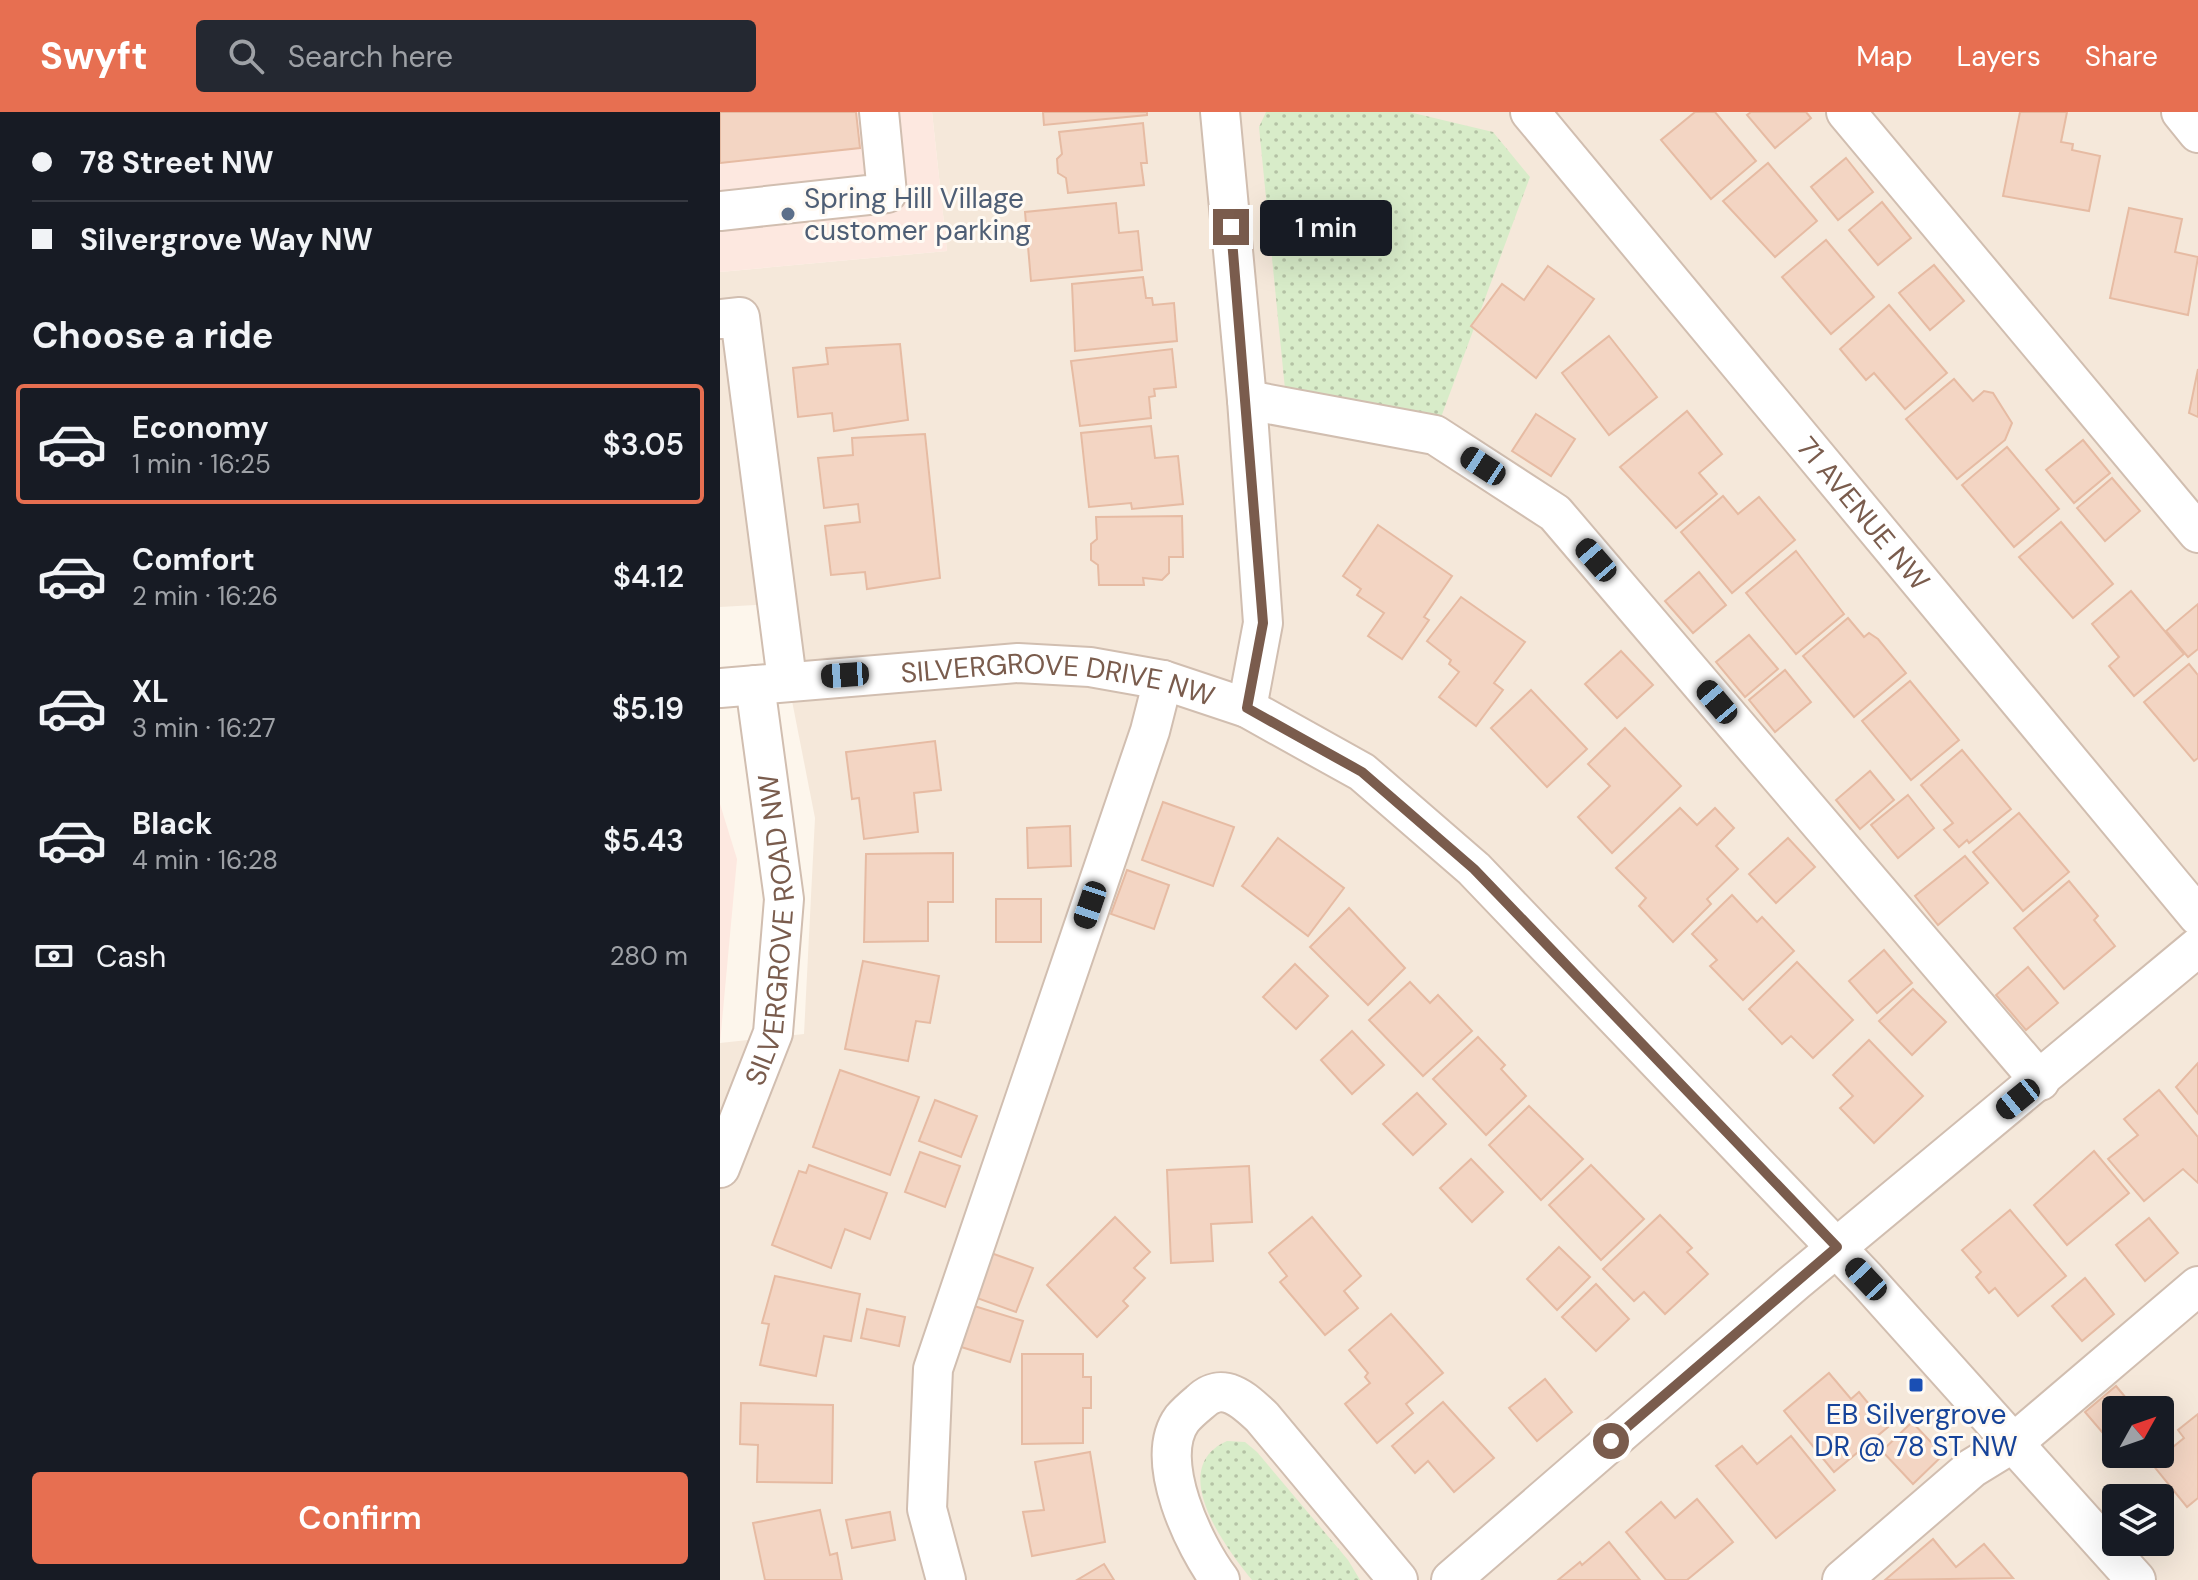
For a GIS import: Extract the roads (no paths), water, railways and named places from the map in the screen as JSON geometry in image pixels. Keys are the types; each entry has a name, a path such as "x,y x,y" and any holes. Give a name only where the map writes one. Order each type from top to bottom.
{"street":[{"path":"720,211 887,193 879,112"},
{"path":"1220,112 1247,400 1263,623 1247,708"},
{"name":"71 AVENUE NW","path":"1530,112 2198,916"},
{"path":"1846,112 2198,533"},
{"path":"2181,112 2198,133"},
{"name":"SILVERGROVE ROAD NW","path":"720,319 740,317 754,684 784,899 773,1033 720,1168"},
{"path":"1247,400 1435,435 1555,513 2040,1081"},
{"name":"SILVERGROVE DRIVE NW","path":"754,684 1018,663 1090,667 1163,680 1247,708 1362,772 1474,869 1837,1247 2016,1441 2136,1580"},
{"path":"946,1580 927,1509 933,1369 1150,731 1163,680"},
{"path":"1451,1580 1837,1247 2198,947"},
{"path":"1842,1580 1972,1468 2016,1441 2198,1286"},
{"path":"1220,1580 1203,1558 1185,1522 1174,1444 1180,1421 1206,1396 1221,1391 1242,1398 1262,1417 1398,1580"}],"place":[{"name":"Spring Hill Village customer parking","path":"788,214"},
{"name":"EB Silvergrove DR @ 78 ST NW","path":"1916,1385"}]}
